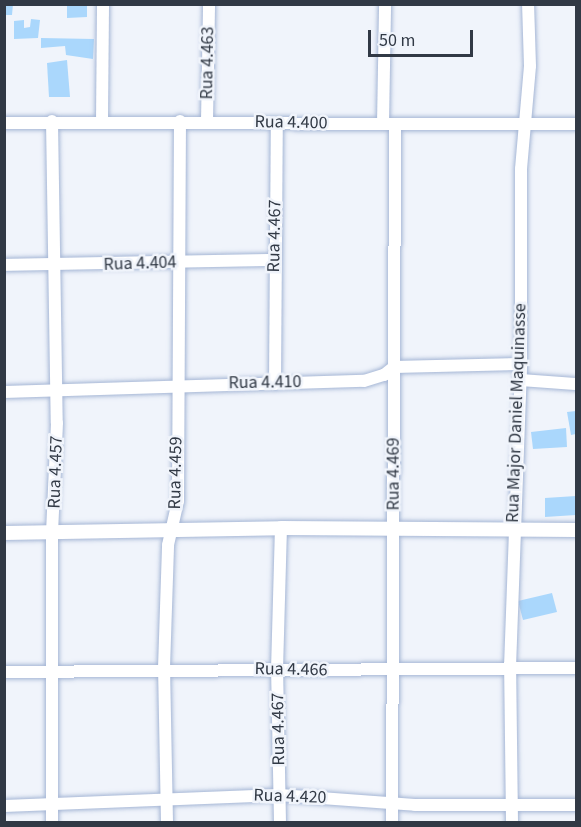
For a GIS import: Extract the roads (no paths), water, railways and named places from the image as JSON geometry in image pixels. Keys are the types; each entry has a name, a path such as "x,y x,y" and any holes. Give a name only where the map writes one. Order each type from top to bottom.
{"street":[{"path":"102,121 103,4"},
{"name":"Rua 4.463","path":"207,122 209,4"},
{"name":"Rua 4.469","path":"385,4 394,367 392,822"},
{"name":"Rua Major Daniel Maquinasse","path":"512,822 510,667 521,364 521,169 528,122 528,4"},
{"name":"Rua 4.400","path":"4,123 102,121 576,124"},
{"name":"Rua 4.457","path":"52,122 57,498 52,532 52,822"},
{"name":"Rua 4.459","path":"166,822 164,668 171,530 178,501 180,122"},
{"name":"Rua 4.467","path":"274,384 277,123"},
{"name":"Rua 4.404","path":"4,265 54,266 275,260"},
{"name":"Rua 4.410","path":"4,392 56,392 178,384 364,381 384,375 394,367 521,364"},
{"path":"520,380 576,384"},
{"path":"4,533 281,528 576,530"},
{"name":"Rua 4.467","path":"280,822 277,670 281,528"},
{"name":"Rua 4.466","path":"4,672 164,668 393,671 510,667 576,668"},
{"name":"Rua 4.420","path":"4,806 280,795 392,802 511,806 576,805"}]}
